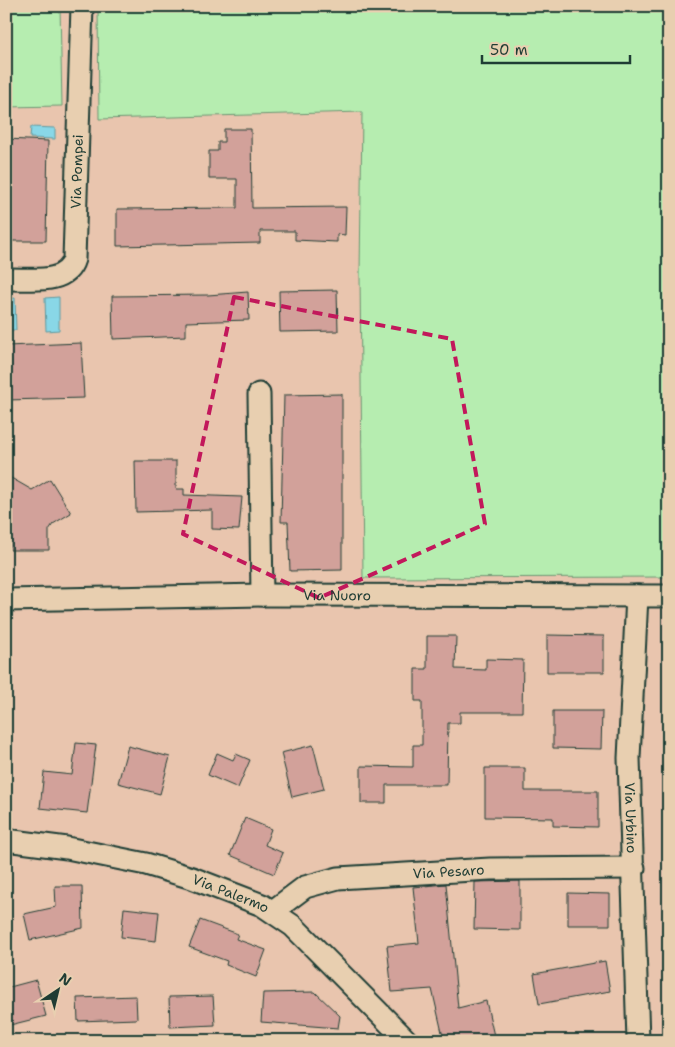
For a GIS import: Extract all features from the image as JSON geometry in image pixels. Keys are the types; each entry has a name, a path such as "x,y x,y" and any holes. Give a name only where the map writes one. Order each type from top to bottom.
{"street":[{"name":"Via Pompei","path":"6,279 60,277 69,271 74,259 82,6"},
{"path":"259,394 262,595"},
{"name":"Via Nuoro","path":"6,600 262,595 669,596"},
{"name":"Via Urbino","path":"637,596 630,758 638,1041"},
{"name":"Via Palermo","path":"6,840 91,852 146,864 251,900 273,911 293,926 322,954 407,1041"},
{"name":"Via Pesaro","path":"273,911 305,887 338,878 490,868 634,868"}],"highlighted area":[{"path":"234,297 452,339 485,524 319,598 183,534"}],"green space":[{"path":"6,6 60,6 62,106 6,107"},
{"path":"98,6 669,6 669,577 363,578 360,275 362,112 99,119"}],"water":[{"path":"31,127 55,128 55,139 30,138"},
{"path":"59,297 59,330 46,331 45,298"},
{"path":"15,298 16,330 6,330 6,299"}],"building":[{"path":"224,129 251,129 252,208 346,207 345,235 337,234 337,242 295,240 295,231 260,231 260,243 117,246 117,209 237,208 237,179 209,179 209,151 218,151 218,142 224,142"},
{"path":"6,139 48,141 46,241 6,241"},
{"path":"337,290 338,331 280,332 279,291"},
{"path":"248,292 249,320 186,322 186,336 113,339 112,296 208,295"},
{"path":"81,343 84,398 6,400 6,346"},
{"path":"342,394 342,570 290,571 288,522 281,522 284,395"},
{"path":"135,461 176,461 176,489 184,489 184,495 242,497 239,530 212,529 212,510 136,512"},
{"path":"6,475 32,490 50,479 71,513 53,524 49,530 49,550 10,550 10,530 6,525"},
{"path":"547,635 604,636 604,672 547,672"},
{"path":"427,636 456,636 455,669 486,670 486,659 523,660 522,712 460,712 460,723 448,723 447,785 386,785 386,803 361,803 361,766 413,767 413,745 422,745 422,701 415,701 415,669 427,669"},
{"path":"553,711 602,711 601,749 553,748"},
{"path":"76,743 96,745 87,813 40,808 44,772 72,775"},
{"path":"313,745 324,789 292,797 281,753"},
{"path":"128,746 170,757 160,794 118,783"},
{"path":"217,753 233,760 236,754 250,760 238,788 208,775"},
{"path":"485,768 525,768 525,791 598,791 598,827 553,826 553,818 485,817"},
{"path":"245,818 271,829 265,845 283,853 274,874 230,855"},
{"path":"520,881 520,930 474,929 475,882"},
{"path":"446,884 458,1008 486,1001 494,1036 473,1041 444,1041 432,989 392,992 387,946 419,943 413,887"},
{"path":"55,886 82,886 83,928 30,940 24,914 56,907"},
{"path":"568,893 610,894 610,925 568,925"},
{"path":"124,908 159,912 156,941 121,937"},
{"path":"200,920 238,934 236,939 266,950 256,977 226,965 227,961 189,947"},
{"path":"605,961 610,991 539,1004 534,974"},
{"path":"36,980 46,1016 6,1026 6,988"},
{"path":"315,992 340,1016 338,1028 261,1022 263,993"},
{"path":"136,996 137,1019 78,1021 77,998"},
{"path":"213,996 215,1025 170,1027 169,997"}]}
